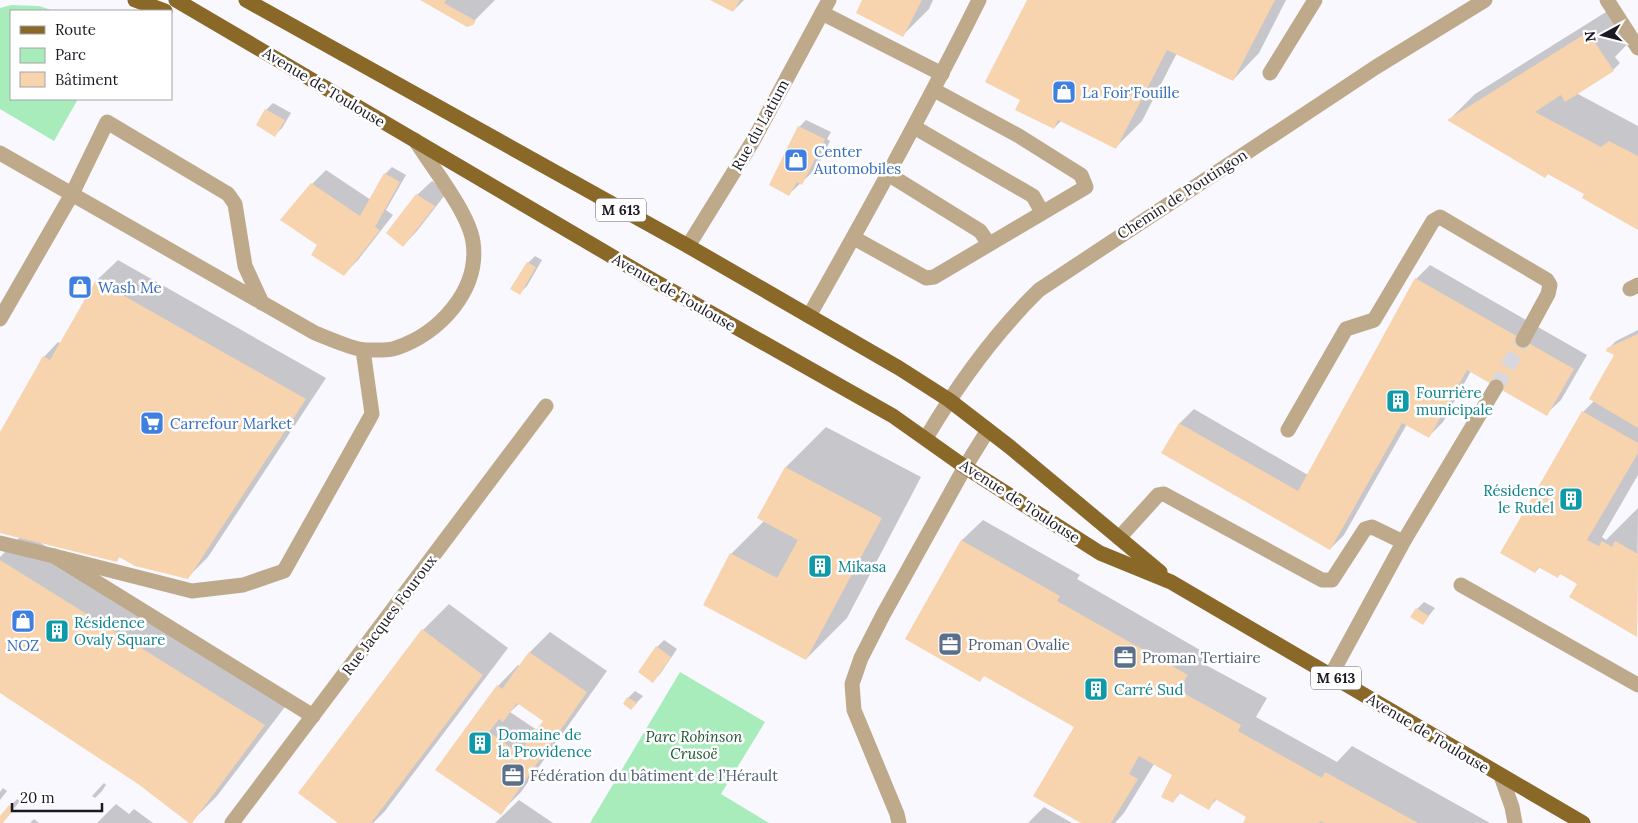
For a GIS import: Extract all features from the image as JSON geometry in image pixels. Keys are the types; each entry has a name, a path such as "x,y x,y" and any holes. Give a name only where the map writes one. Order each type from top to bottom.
{"main road":[{"path":"136,0 162,10"},
{"name":"Avenue de Toulouse","path":"176,0 642,274 884,410 965,467 1100,553 1171,582 1583,823"},
{"name":"Avenue de Toulouse","path":"246,0 688,246 899,368 949,400 988,430 1171,582"},
{"path":"172,13 193,9"}],"street":[{"path":"809,316 854,238 934,90 979,0"},
{"path":"1270,73 1315,0"},
{"name":"Chemin de Poutingon","path":"926,438 949,400 995,338 1039,290 1376,67 1485,0"},
{"path":"1608,0 1638,48"},
{"name":"Rue du Latium","path":"688,246 753,141 825,6"},
{"path":"825,6 942,74"},
{"path":"854,238 926,278 934,277 1086,187 1081,175 1019,136 934,90"},
{"path":"0,319 72,194 107,122 228,194 235,204 245,266 262,303"},
{"path":"914,127 1033,196 1042,212"},
{"path":"0,153 315,333 363,350 395,349 423,336 455,308 469,282 474,259 469,225 415,140"},
{"path":"888,174 980,231 989,244"},
{"path":"1288,430 1346,329 1374,320 1433,221 1440,217 1546,280 1550,285 1548,294 1523,340"},
{"path":"0,543 192,591 243,585 284,571 372,414 363,350"},
{"path":"1331,675 1405,539 1496,387"},
{"name":"Rue Jacques Fouroux","path":"232,823 546,406"},
{"path":"899,823 854,710 852,684 861,658 965,467 988,430"},
{"path":"1119,538 1158,495 1164,494 1322,580 1332,580 1365,528 1372,527 1399,540 1405,539"},
{"path":"54,556 313,716"},
{"path":"1461,585 1638,685"},
{"path":"1501,776 1512,807 1515,823"}],"green space":[{"path":"11,5 39,6 51,10 10,10 10,100 77,100 54,141 0,109 0,8"},
{"name":"Parc Robinson Crusoë","path":"680,672 765,722 721,794 769,823 590,823"}],"building":[{"path":"420,0 446,0 444,3 476,21 473,25 467,27"},
{"path":"710,0 740,0 733,12"},
{"path":"862,0 922,0 903,37 856,13"},
{"path":"1027,0 1275,0 1233,81 1167,50 1116,149 1058,120 1054,129 1015,110 1020,100 985,82"},
{"path":"1588,32 1614,71 1565,102 1561,95 1535,112 1601,147 1609,141 1638,156 1638,230 1582,198 1584,194 1548,174 1545,178 1447,120"},
{"path":"265,109 285,120 275,137 256,125"},
{"path":"798,126 825,139 802,185 797,182 789,196 769,185"},
{"path":"384,173 400,182 375,227 380,230 344,276 311,255 317,245 280,220 311,183 360,216"},
{"path":"416,194 435,206 403,247 386,233"},
{"path":"527,262 536,267 520,295 510,289"},
{"name":"Fourrière municipale","path":"1415,278 1574,369 1547,416 1467,370 1429,438 1402,423 1330,550 1161,453 1179,423 1298,491"},
{"name":"Carrefour Market","path":"96,280 306,399 188,579 135,566 119,557 117,562 0,533 0,432 43,356 50,360"},
{"path":"1638,334 1638,428 1589,399 1614,355 1606,351 1607,348"},
{"name":"Résidence le Rudel","path":"1582,411 1638,443 1638,453 1587,540 1599,546 1602,541 1612,547 1615,541 1638,554 1637,637 1569,597 1577,584 1560,574 1558,578 1538,567 1535,573 1500,553"},
{"name":"Mikasa","path":"785,467 882,518 806,660 703,605 730,553 777,578 798,540 757,518"},
{"name":"Carré Sud","path":"961,540 1060,596 1057,601 1188,675 1178,690 1241,725 1238,731 1322,778 1325,772 1418,823 1324,823 1321,821 1319,823 1243,823 1246,817 1215,799 1209,810 1179,793 1173,803 1161,797 1172,775 1139,756 1129,774 1138,779 1111,823 1081,823 1033,796 1074,727 984,676 980,682 905,639"},
{"name":"Résidence Ovaly Square","path":"0,560 265,725 192,823 189,823 138,784 0,693"},
{"path":"1416,608 1429,616 1423,625 1410,617"},
{"path":"422,629 483,675 371,823 338,823 298,793"},
{"path":"656,646 671,657 653,683 638,672"},
{"name":"Domaine de la Providence","path":"529,652 587,692 501,815 435,770 497,685 502,689","holes":["517,703 543,721 519,753 489,732 499,719 503,722"]},
{"path":"627,697 637,703 631,710 623,704"},
{"path":"9,805 14,808 3,823 0,823 0,816"}],"tunnel":[{"path":"1496,387 1523,340"}],"place":[{"name":"La Foir'Fouille","path":"1064,92"},
{"name":"Center Automobiles","path":"796,160"},
{"name":"Wash Me","path":"80,287"},
{"name":"Fourrière municipale","path":"1398,401"},
{"name":"Carrefour Market","path":"152,423"},
{"name":"Résidence le Rudel","path":"1571,499"},
{"name":"Mikasa","path":"820,566"},
{"name":"NOZ","path":"23,621"},
{"name":"Résidence Ovaly Square","path":"57,631"},
{"name":"Proman Ovalie","path":"950,644"},
{"name":"Proman Tertiaire","path":"1125,657"},
{"name":"Carré Sud","path":"1096,689"},
{"name":"Domaine de la Providence","path":"480,743"},
{"name":"Fédération du bâtiment de l’Hérault","path":"513,775"}]}
